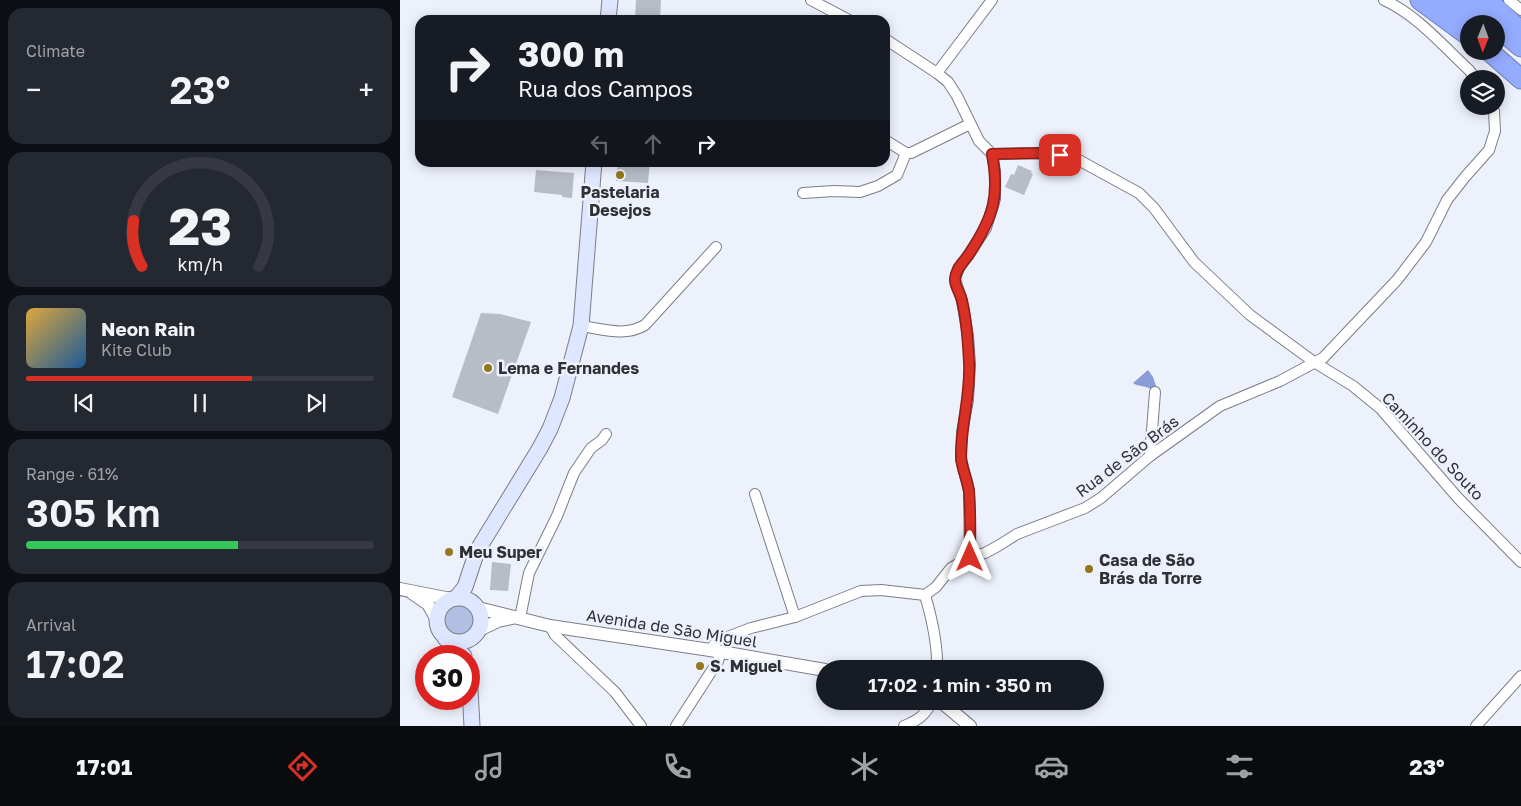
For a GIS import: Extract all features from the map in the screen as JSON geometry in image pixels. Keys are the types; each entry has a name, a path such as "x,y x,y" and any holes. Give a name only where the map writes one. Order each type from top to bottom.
{"highway":[{"path":"1420,0 1460,29"},
{"path":"1444,0 1473,6 1521,31"},
{"path":"1473,6 1483,15"},
{"path":"1505,33 1521,47"},
{"path":"1505,52 1521,65"},
{"path":"1499,60 1521,79"}],"main road":[{"path":"608,15 610,0"},
{"path":"452,645 439,632 436,618 438,610 465,587 477,551 540,448 550,429 562,398 581,326 594,167"},
{"path":"474,563 476,606"},
{"path":"454,598 470,600 481,615 481,622 473,645"},
{"path":"444,637 451,641 467,641 476,633"},
{"path":"471,710 472,726"}],"street":[{"path":"811,0 839,15"},
{"path":"938,73 992,0"},
{"path":"1384,0 1397,6 1415,20 1469,70"},
{"path":"1509,0 1521,10"},
{"path":"890,42 938,73 948,82 979,141 992,154 995,171 995,199 986,228 968,256 959,266 955,279 962,301 968,336 970,364 968,400 962,432 961,459 969,491 970,557"},
{"name":"Rua de São Brás","path":"925,595 936,587 951,568 970,557 998,546 1016,534 1085,508 1101,498 1150,456 1220,406 1280,381 1323,358 1397,280 1426,242 1448,200 1489,150 1495,131 1494,115"},
{"path":"890,143 906,153 911,153 970,124"},
{"path":"803,193 860,192 878,186 897,175 906,153"},
{"name":"Caminho do Souto","path":"992,154 1045,153 1074,158 1139,194 1154,208 1194,262 1250,315 1314,362 1353,386 1380,408 1458,498 1521,562"},
{"path":"581,326 622,332 635,330 644,325 716,247"},
{"path":"1150,456 1155,392"},
{"path":"476,633 498,621 517,618 529,573 557,516 574,473 591,448 602,440 606,434"},
{"path":"755,494 795,617"},
{"path":"403,589 454,598"},
{"path":"403,589 415,594 428,604 436,618"},
{"path":"676,726 718,661 715,651 717,640 751,628 795,617 861,591 881,590 925,595 935,636 938,660"},
{"name":"Avenida de São Miguel","path":"476,606 550,626 816,668"},
{"path":"550,626 555,635 615,692 641,726"},
{"path":"1476,726 1521,676"},
{"path":"904,726 915,722 928,710"},
{"path":"951,710 970,726"}],"shaded area":[{"path":"1148,370 1156,386 1151,389 1133,383"},
{"path":"458,603 470,608 475,620 470,632 458,637 446,632 441,620 446,608"}],"building":[{"path":"636,0 661,0 660,15 635,15"},
{"path":"1018,165 1032,171 1031,173 1033,174 1024,195 1005,187 1011,174 1014,175"},
{"path":"617,167 650,167 648,183 616,181"},
{"path":"536,170 574,173 572,198 534,192"},
{"name":"Lema e Fernandes","path":"481,313 500,314 531,322 498,414 452,397"},
{"path":"492,562 511,564 508,591 490,590"}],"place":[{"name":"Pastelaria Desejos","path":"620,175"},
{"name":"Lema e Fernandes","path":"488,368"},
{"name":"Meu Super","path":"449,552"},
{"name":"Casa de São Brás da Torre","path":"1089,569"},
{"name":"S. Miguel","path":"700,666"}],"route":[{"path":"970,557 969,491 961,459 962,432 968,400 970,364 968,336 962,301 955,279 959,266 968,256 986,228 995,199 995,171 992,154 1014,152 1060,155"}]}
